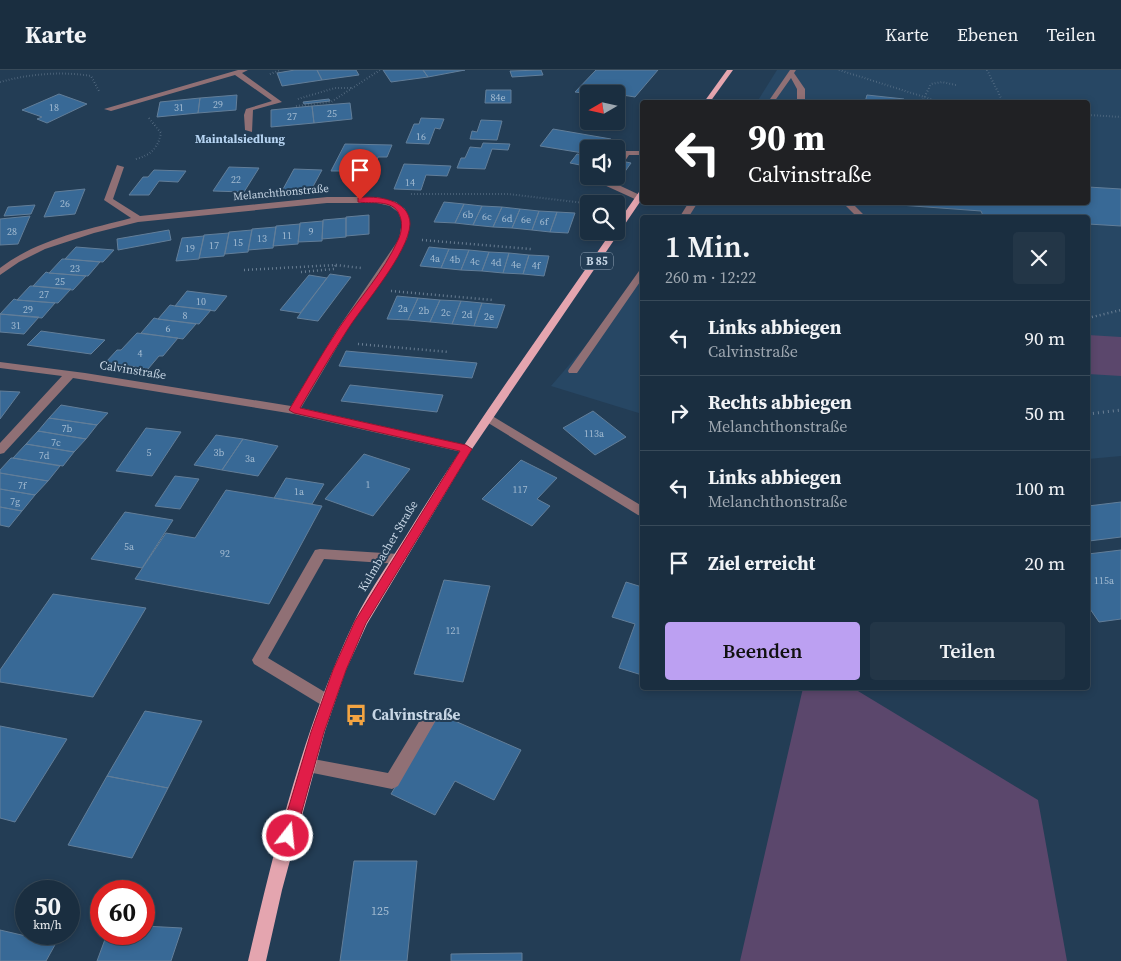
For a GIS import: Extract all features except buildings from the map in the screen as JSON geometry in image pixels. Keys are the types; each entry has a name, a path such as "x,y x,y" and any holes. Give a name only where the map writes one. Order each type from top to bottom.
{"main road":[{"path":"708,100 730,70"},
{"name":"Kulmbacher Straße","path":"257,961 273,890 308,765 339,670 361,621 466,449 640,197"}],"street":[{"path":"108,109 246,70"},
{"path":"772,100 792,72 801,89 801,100"},
{"path":"237,73 278,102"},
{"path":"249,130 248,115 250,109 278,102"},
{"path":"625,156 627,153 640,153"},
{"path":"120,167 108,200 138,219"},
{"path":"613,185 640,196"},
{"name":"Melanchthonstraße","path":"0,272 16,260 42,247 138,219 327,200 377,200 393,204 402,210 406,222 403,239"},
{"path":"849,205 860,215"},
{"path":"294,410 335,342 403,239"},
{"path":"573,371 640,276"},
{"name":"Calvinstraße","path":"0,365 70,374 294,410 466,449"},
{"path":"0,450 70,374"},
{"path":"489,418 640,511"},
{"path":"328,702 259,660 320,554 400,559"},
{"path":"308,765 392,781 428,720"}],"path":[{"path":"353,88 335,88 296,100 278,102 282,108 331,102 353,88 380,70"},
{"path":"839,70 932,100"},
{"path":"986,70 1002,100"},
{"path":"0,82 35,74 77,72 91,76 108,109 150,118 161,133 156,150 146,157 128,162 120,167"},
{"path":"923,98 931,84 942,82 956,85"},
{"path":"1090,116 1121,117"},
{"path":"384,202 414,193 488,193 580,203"},
{"path":"403,239 532,248"},
{"path":"301,272 334,268 336,265"},
{"path":"244,270 336,265 350,266"},
{"path":"370,290 493,300"},
{"path":"1090,318 1121,310"},
{"path":"335,342 449,352"},
{"path":"1090,414 1121,410"}],"shaded area":[{"path":"777,70 1121,70 1121,456 1090,459 1090,215 683,215 689,205 1090,205 1090,100 758,100"},
{"path":"640,273 640,413 551,386 600,329"},
{"path":"1090,335 1121,337 1121,376 1090,374"},
{"path":"803,690 856,690 1038,800 1067,961 740,961"}],"place":[{"name":"Calvinstraße","path":"356,715"}],"district":[{"name":"Maintalsiedlung","path":"240,139"}],"route":[{"path":"288,836 318,732 339,670 361,621 466,449 294,410 342,330 403,239 406,222 402,210 393,204 377,200 360,200"}]}
